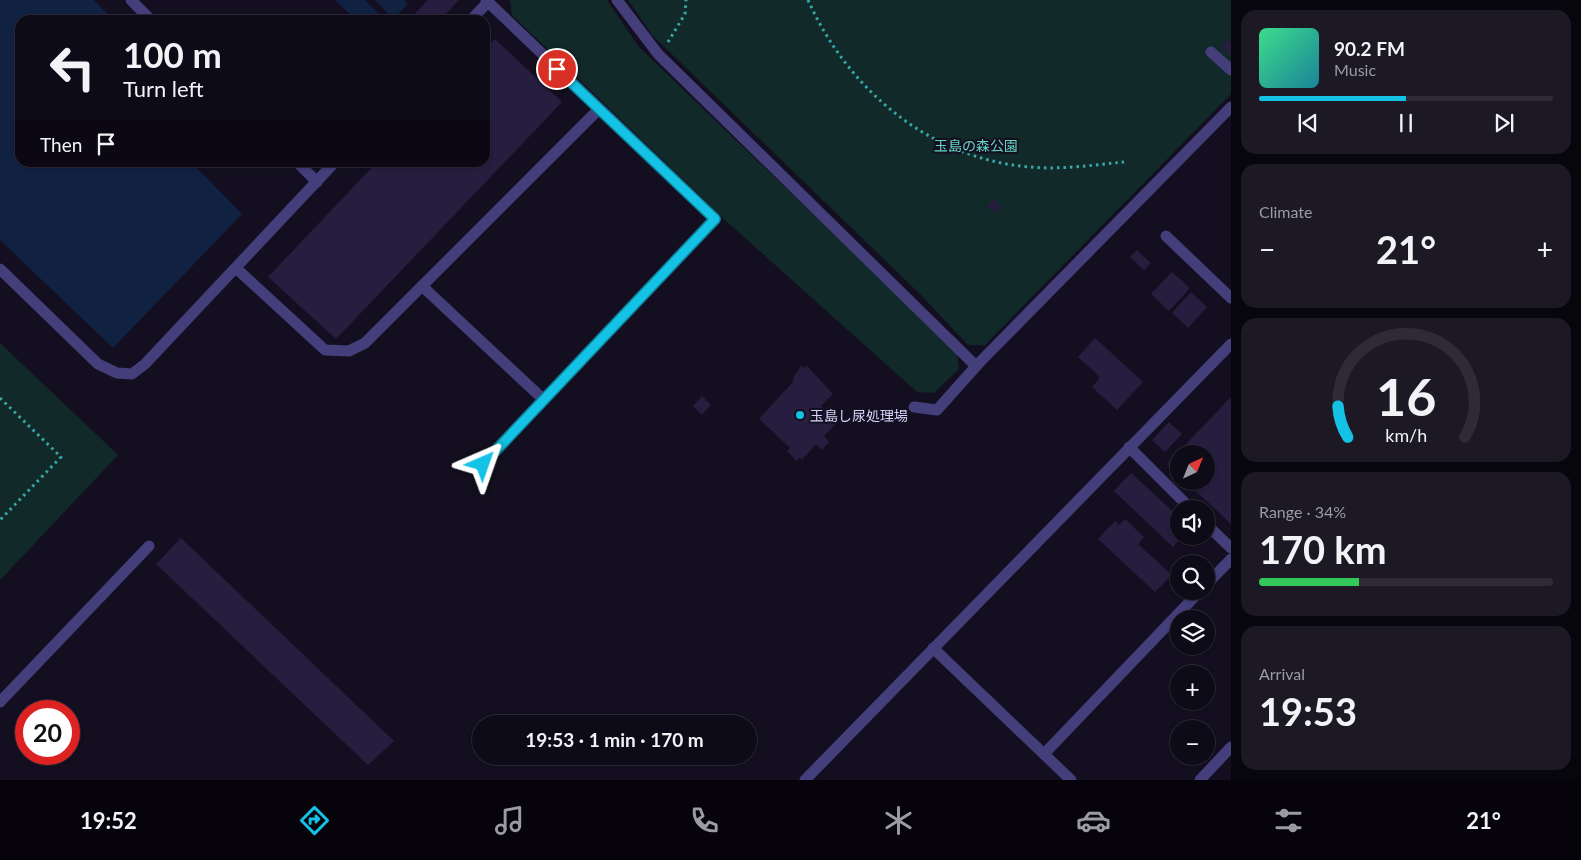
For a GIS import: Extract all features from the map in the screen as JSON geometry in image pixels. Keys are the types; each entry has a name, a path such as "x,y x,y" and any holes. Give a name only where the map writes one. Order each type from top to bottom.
{"lane":[{"path":"131,0 147,15"},
{"path":"618,0 658,54 976,366"},
{"path":"475,15 487,1 715,219 483,464"},
{"path":"1211,52 1231,70"},
{"path":"914,407 937,410 976,366 1231,107"},
{"path":"237,269 325,350 349,351 365,343 599,109"},
{"path":"302,167 317,182"},
{"path":"0,269 98,364 117,373 132,374 145,364 237,269 330,167"},
{"path":"1166,236 1231,298"},
{"path":"422,286 544,400"},
{"path":"805,780 1231,344"},
{"path":"1129,447 1182,500"},
{"path":"1215,533 1231,548"},
{"path":"0,702 149,546"},
{"path":"1215,576 1231,559"},
{"path":"1044,754 1191,600"},
{"path":"933,648 1071,780"},
{"path":"1200,780 1231,747"}],"path":[{"path":"658,54 675,33 685,14 686,0"},
{"path":"808,0 842,60 854,75 900,120 925,133 977,156 1031,168 1124,162"},
{"path":"0,398 61,457 0,520"}],"green space":[{"path":"510,0 607,0 639,47 957,352 959,369 934,393 917,392 725,220 512,15"},
{"name":"玉島の森公園","path":"628,0 1231,0 1231,94 985,345 968,345 921,295 652,35"},
{"path":"0,343 118,455 0,580"}],"water":[{"path":"0,0 94,0 109,15 15,15 15,167 196,167 242,214 113,348 0,240"},
{"path":"335,0 365,0 380,15 351,15"},
{"path":"375,0 404,0 408,4 397,15 389,15"}],"building":[{"path":"428,0 459,0 445,15 414,15"},
{"path":"495,39 562,102 336,339 268,277 372,167 490,167 490,44"},
{"path":"1227,40 1231,43 1231,56 1221,47"},
{"path":"994,199 1001,207 994,213 987,206"},
{"path":"1137,250 1151,263 1144,270 1130,257"},
{"path":"1172,272 1190,288 1169,311 1151,294"},
{"path":"1191,292 1207,307 1188,328 1172,313"},
{"path":"1095,338 1143,382 1117,410 1092,387 1099,379 1099,376 1078,357"},
{"name":"玉島し尿処理場","path":"802,365 804,368 807,366 833,394 821,406 826,411 829,407 841,418 824,436 829,442 822,450 816,444 802,460 799,457 797,461 787,451 790,448 759,419 793,382 794,376"},
{"path":"702,396 711,405 702,415 693,406"},
{"path":"1231,397 1231,524 1215,509 1215,500 1205,500 1195,490 1215,490 1215,445 1185,445"},
{"path":"1169,422 1182,434 1165,452 1152,440"},
{"path":"1131,473 1170,509 1170,544 1114,491"},
{"path":"1125,519 1144,537 1138,544 1170,573 1170,577 1155,592 1098,539 1115,521 1119,525"},
{"path":"181,538 394,741 368,765 156,564"}],"place":[{"name":"玉島し尿処理場","path":"800,415"}],"route":[{"path":"483,464 715,219 557,69"}]}
